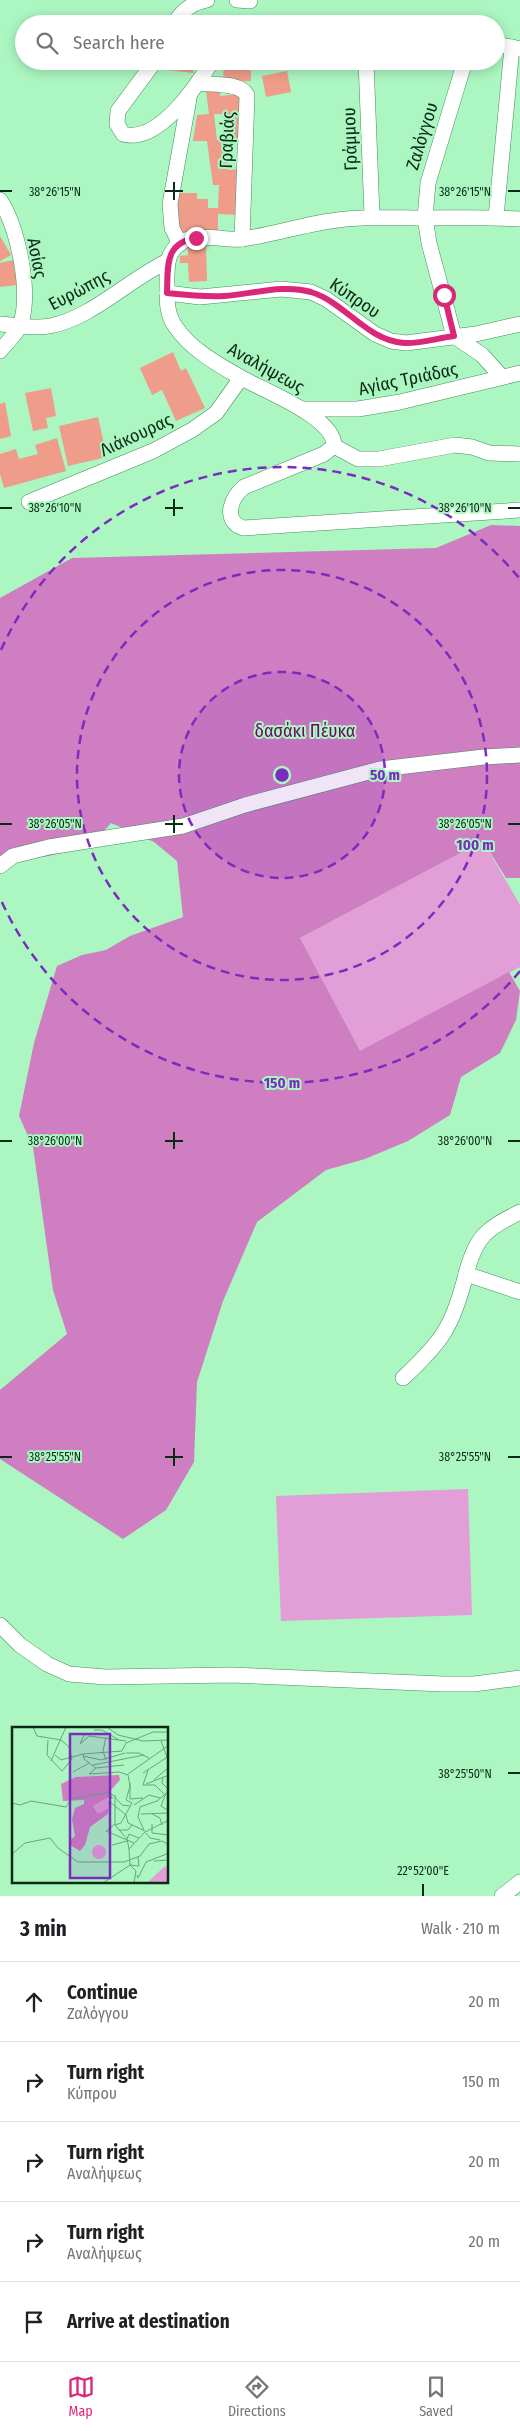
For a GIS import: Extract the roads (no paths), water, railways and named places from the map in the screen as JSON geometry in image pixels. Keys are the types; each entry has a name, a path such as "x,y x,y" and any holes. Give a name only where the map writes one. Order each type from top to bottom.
{"street":[{"path":"179,15 181,12 200,2 208,0"},
{"path":"237,0 250,0"},
{"path":"496,217 516,48"},
{"path":"148,70 118,111 117,124 123,134 131,136 149,132 194,88 206,70"},
{"name":"Γράμμου","path":"366,70 372,216"},
{"name":"Ζαλόγγου","path":"454,336 429,243 425,218 428,183 462,70"},
{"name":"Γραβιάς","path":"194,88 238,87 245,90 247,95 242,239"},
{"path":"180,244 172,228 170,204 194,88"},
{"name":"Ασίας","path":"0,200 9,219 20,257 24,288 24,308 20,325"},
{"path":"168,261 172,251 180,244 196,238 242,239 329,221 372,216 520,218"},
{"name":"Ευρώπης","path":"0,324 48,326 62,322 95,305 151,268 168,261"},
{"name":"Αναλήψεως","path":"168,261 167,293 170,316 180,332 200,352 241,378 302,409 332,433 334,446"},
{"name":"Κύπρου","path":"167,293 200,297 282,288 311,292 326,300 369,330 391,341 406,343 476,334 520,324"},
{"path":"0,351 20,325"},
{"path":"454,336 482,355 502,377"},
{"name":"Αγίας Τριάδας","path":"302,409 358,409 400,402 520,373"},
{"name":"Λιάκουρας","path":"29,502 153,451 192,430 216,413 241,378"},
{"path":"520,454 489,452 455,445 379,459 358,459 334,446 324,454 244,486 235,495 232,502 232,518 234,523 243,528 520,510"},
{"path":"0,866 13,856 49,847 183,826 245,805 380,769 484,757 520,755"},
{"path":"403,1378 430,1354 445,1334 459,1302 472,1250 486,1232 520,1212"},
{"path":"466,1274 520,1292"},
{"path":"0,1625 20,1645 46,1664 69,1674 105,1677 231,1675 443,1684 474,1684 520,1678"},
{"path":"502,1896 520,1882"}],"park label":[{"name":"δασάκι Πέυκα","path":"305,731"}]}
